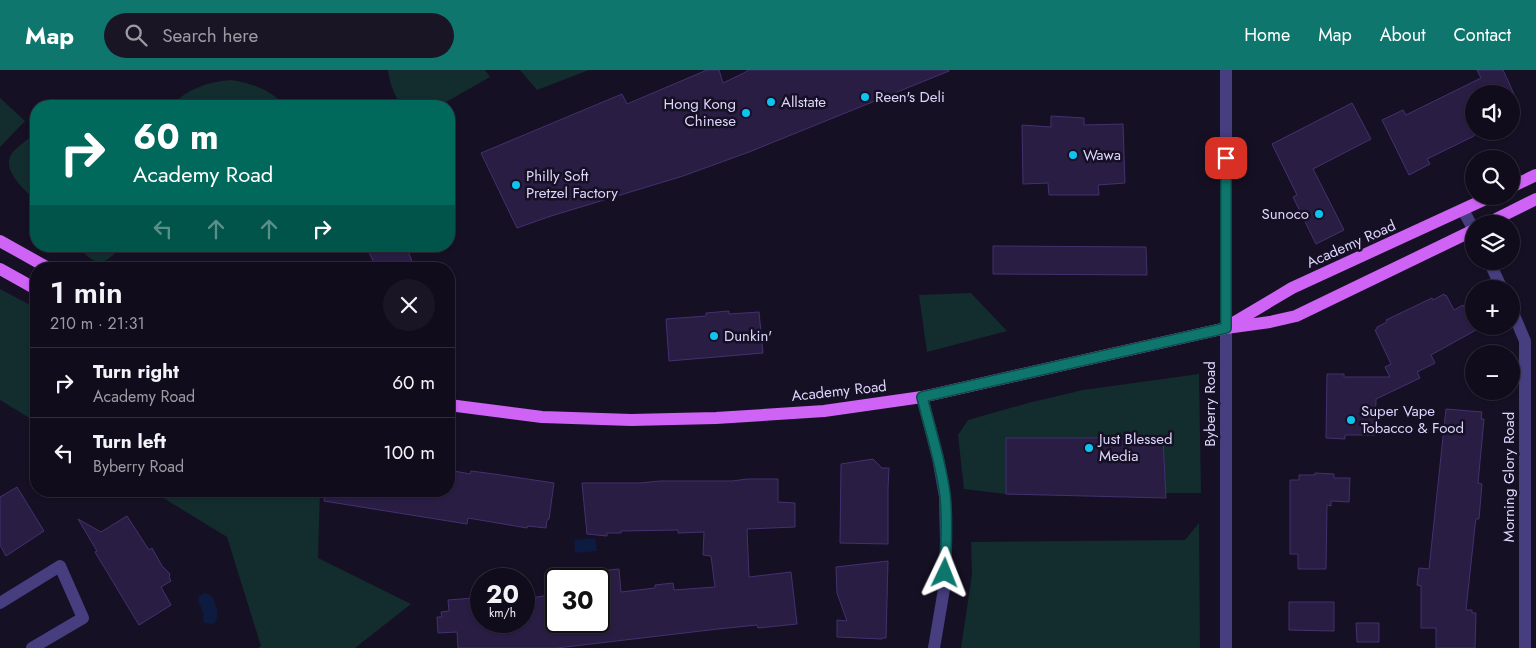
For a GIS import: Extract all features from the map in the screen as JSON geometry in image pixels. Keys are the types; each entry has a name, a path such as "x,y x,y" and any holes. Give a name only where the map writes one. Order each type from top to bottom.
{"main road":[{"path":"1520,183 1536,175"},
{"path":"1504,215 1536,199"},
{"name":"Academy Road","path":"1226,328 1292,288 1474,205"},
{"name":"Academy Road","path":"455,406 542,417 631,420 716,418 824,411 922,397 1226,328 1270,322 1296,316 1465,234"},
{"path":"0,241 38,262"},
{"path":"0,269 30,286"}],"street":[{"name":"Byberry Road","path":"1226,70 1226,648"},
{"path":"1464,210 1466,215"},
{"name":"Morning Glory Road","path":"1520,329 1525,341 1525,648"},
{"path":"922,397 938,458 945,497 944,589 934,648"},
{"path":"0,603 60,566 83,618 32,648"}],"green space":[{"path":"388,70 485,70 490,77 450,100 398,100"},
{"path":"520,70 589,70 537,90"},
{"path":"230,80 246,83 261,88 279,100 177,100 198,87"},
{"path":"0,98 25,121 0,147"},
{"path":"30,137 30,196 16,180 9,167 9,160 15,150"},
{"path":"116,252 110,258 100,262 95,261 84,253"},
{"path":"0,289 30,305 30,418 0,400"},
{"path":"971,293 1007,331 927,352 919,295"},
{"path":"1199,374 1201,493 1166,493 1163,438 1006,438 1006,494 964,489 958,435 968,420 1083,390"},
{"path":"162,497 320,497 318,558 411,604 355,648 258,648 261,646 227,537"},
{"path":"1199,523 1200,648 961,648 972,574 971,542 1185,540"}],"water":[{"path":"595,538 597,551 575,553 574,540"},
{"path":"205,593 212,596 216,607 217,617 214,624 203,621 203,614 198,599"}],"building":[{"path":"707,70 719,70 723,83 748,70 949,71 749,152 683,176 517,228 481,153 622,94 627,104"},
{"path":"1477,70 1503,70 1510,85 1467,85 1481,78"},
{"path":"1465,86 1466,140 1427,159 1430,164 1409,175 1382,120 1403,110 1406,115"},
{"path":"1352,103 1371,139 1313,169 1344,230 1316,244 1293,197 1297,195 1272,144"},
{"name":"Wawa","path":"1051,116 1084,118 1084,125 1123,124 1125,183 1098,185 1099,195 1049,195 1048,183 1023,184 1022,125 1051,127"},
{"path":"993,246 1146,247 1147,275 993,274"},
{"path":"369,252 408,252 412,262 374,262"},
{"path":"1444,294 1454,310 1463,305 1465,309 1465,335 1467,335 1431,355 1435,363 1417,372 1420,378 1376,399 1375,435 1345,435 1345,439 1326,438 1327,374 1344,374 1344,377 1390,377 1385,367 1391,364 1375,330 1387,322 1386,320 1432,298 1433,300"},
{"name":"Dunkin'","path":"729,311 729,314 759,312 763,353 669,361 666,319 706,316 706,313"},
{"path":"1446,409 1482,412 1481,419 1484,419 1478,483 1482,484 1479,519 1476,519 1466,610 1472,610 1472,613 1476,613 1475,648 1436,648 1436,628 1421,628 1421,586 1417,585 1419,568 1429,569"},
{"path":"1006,438 1163,438 1166,498 1006,494"},
{"path":"873,459 882,468 889,468 888,544 840,543 841,464"},
{"path":"455,471 470,474 471,471 554,483 546,528 528,526 527,528 468,518 467,524 324,501 324,497 455,497"},
{"path":"1315,473 1334,474 1334,478 1350,478 1349,502 1331,501 1331,506 1327,505 1326,569 1298,569 1298,554 1290,554 1290,480 1299,480 1299,475 1315,475"},
{"path":"778,479 778,502 795,503 795,527 747,529 749,577 791,572 797,624 758,628 757,625 557,648 458,648 457,632 438,633 437,617 442,617 441,612 449,611 448,600 470,598 470,633 535,633 535,597 545,596 545,633 610,633 610,570 619,569 621,592 655,588 655,585 673,583 674,590 715,587 711,556 703,555 704,532 678,533 678,530 621,531 621,533 607,533 607,536 587,534 582,483"},
{"path":"17,487 44,531 6,556 0,545 0,497"},
{"path":"127,516 149,550 152,548 162,566 170,574 171,581 161,587 171,605 139,625 95,552 97,551 78,519 101,532"},
{"path":"888,561 886,638 837,637 837,620 847,621 837,593 836,567"},
{"path":"1289,602 1334,602 1334,631 1289,630"},
{"path":"1356,623 1379,623 1379,642 1357,642"}],"place":[{"name":"Reen's Deli","path":"865,97"},
{"name":"Allstate","path":"771,102"},
{"name":"Hong Kong Chinese","path":"746,113"},
{"name":"Wawa","path":"1073,155"},
{"name":"Philly Soft Pretzel Factory","path":"516,185"},
{"name":"Sunoco","path":"1319,214"},
{"name":"Dunkin'","path":"714,336"},
{"name":"Super Vape Tobacco & Food","path":"1351,420"},
{"name":"Just Blessed Media","path":"1089,448"}],"route":[{"path":"945,573 945,497 938,458 922,397 1226,328 1226,158"}]}
